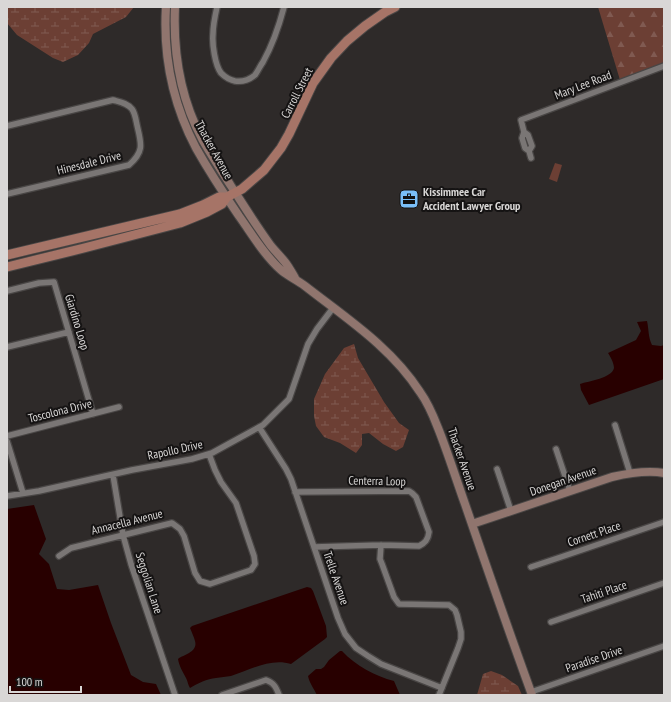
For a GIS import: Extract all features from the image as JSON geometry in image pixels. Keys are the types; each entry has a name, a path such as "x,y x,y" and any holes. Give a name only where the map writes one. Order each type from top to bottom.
{"main road":[{"name":"Carroll Street","path":"7,267 180,223 222,204 227,197 242,189 264,170 279,151 289,134 313,83 331,58 347,41 365,26 395,7"},
{"name":"Carroll Street","path":"7,255 156,220 192,210 219,197 227,197"},
{"path":"84,248 90,240 150,224 156,220"}],"street":[{"name":"Thacker Avenue","path":"166,7 167,57 176,100 195,146 227,197 267,255 282,271 297,280 374,340 387,352 400,365 429,407 472,524 531,694"},
{"name":"Thacker Avenue","path":"175,7 177,61 191,115 202,139 235,192 272,248 285,262 297,280"},
{"path":"217,7 213,35 218,68 231,80 237,81 244,81 256,74 273,41 284,7"},
{"name":"Mary Lee Road","path":"531,158 529,151 532,146 528,135 524,132 521,120 664,66"},
{"name":"Hinesdale Drive","path":"7,126 112,100 125,103 133,110 141,142 140,151 136,159 129,165 7,194"},
{"name":"Giardino Loop","path":"7,291 40,283 54,282 93,414"},
{"name":"Rapollo Drive","path":"7,496 39,491 132,470 192,459 209,454 258,428 263,425 289,399 312,338 333,308"},
{"path":"7,347 69,332"},
{"name":"Toscolona Drive","path":"7,436 119,407"},
{"path":"615,425 630,473"},
{"name":"Trelle Avenue","path":"258,428 286,469 291,479 338,618 345,634 356,648 382,664 442,688"},
{"path":"7,441 23,493"},
{"path":"556,449 570,491"},
{"name":"Annacella Avenue","path":"59,556 71,548 172,523 180,528 184,536 200,581 210,584 251,570 255,564 254,556 236,503 221,482 209,454"},
{"path":"497,469 511,511"},
{"name":"Donegan Avenue","path":"472,524 612,477 630,473 664,473"},
{"name":"Seggolian Lane","path":"113,475 131,564 175,695"},
{"name":"Centerra Loop","path":"295,492 409,491 416,497 429,532 428,538 419,546 381,545 314,547"},
{"name":"Cornett Place","path":"531,567 664,522"},
{"path":"381,545 380,559 394,597 399,604 449,605 457,615 461,639 439,695"},
{"name":"Tahiti Place","path":"550,622 664,583"},
{"name":"Paradise Drive","path":"531,694 664,646"},
{"path":"222,695 266,680 273,683 277,688 279,695"}],"green space":[{"path":"7,7 134,7 126,17 93,34 89,43 78,55 63,62 53,58 17,35 7,23"},
{"path":"598,7 664,7 664,63 620,80"},
{"path":"555,163 562,165 557,182 549,179"},
{"path":"354,344 358,358 384,402 399,423 409,430 403,447 396,451 383,444 369,433 362,434 362,445 356,453 340,443 324,437 316,426 314,416 314,399 325,374 344,348"},
{"path":"491,671 502,675 518,686 522,695 477,695 483,674"}],"shaded area":[{"path":"647,321 652,345 664,345 664,379 589,405 581,390 580,384 605,377 609,374 614,368 608,353 636,340 641,331 637,322"},
{"path":"34,505 46,539 39,554 49,564 57,589 69,590 98,585 131,675 143,682 156,684 161,695 8,695 7,509"},
{"path":"307,587 311,588 313,591 326,626 327,637 325,639 291,664 275,662 231,676 206,680 190,688 180,667 178,659 195,648 195,641 190,628 192,626"},
{"path":"340,651 366,670 394,681 400,695 317,695 308,676 316,669 321,669 324,667 329,660"}],"place":[{"name":"Kissimmee Car Accident Lawyer Group","path":"409,199"}]}
